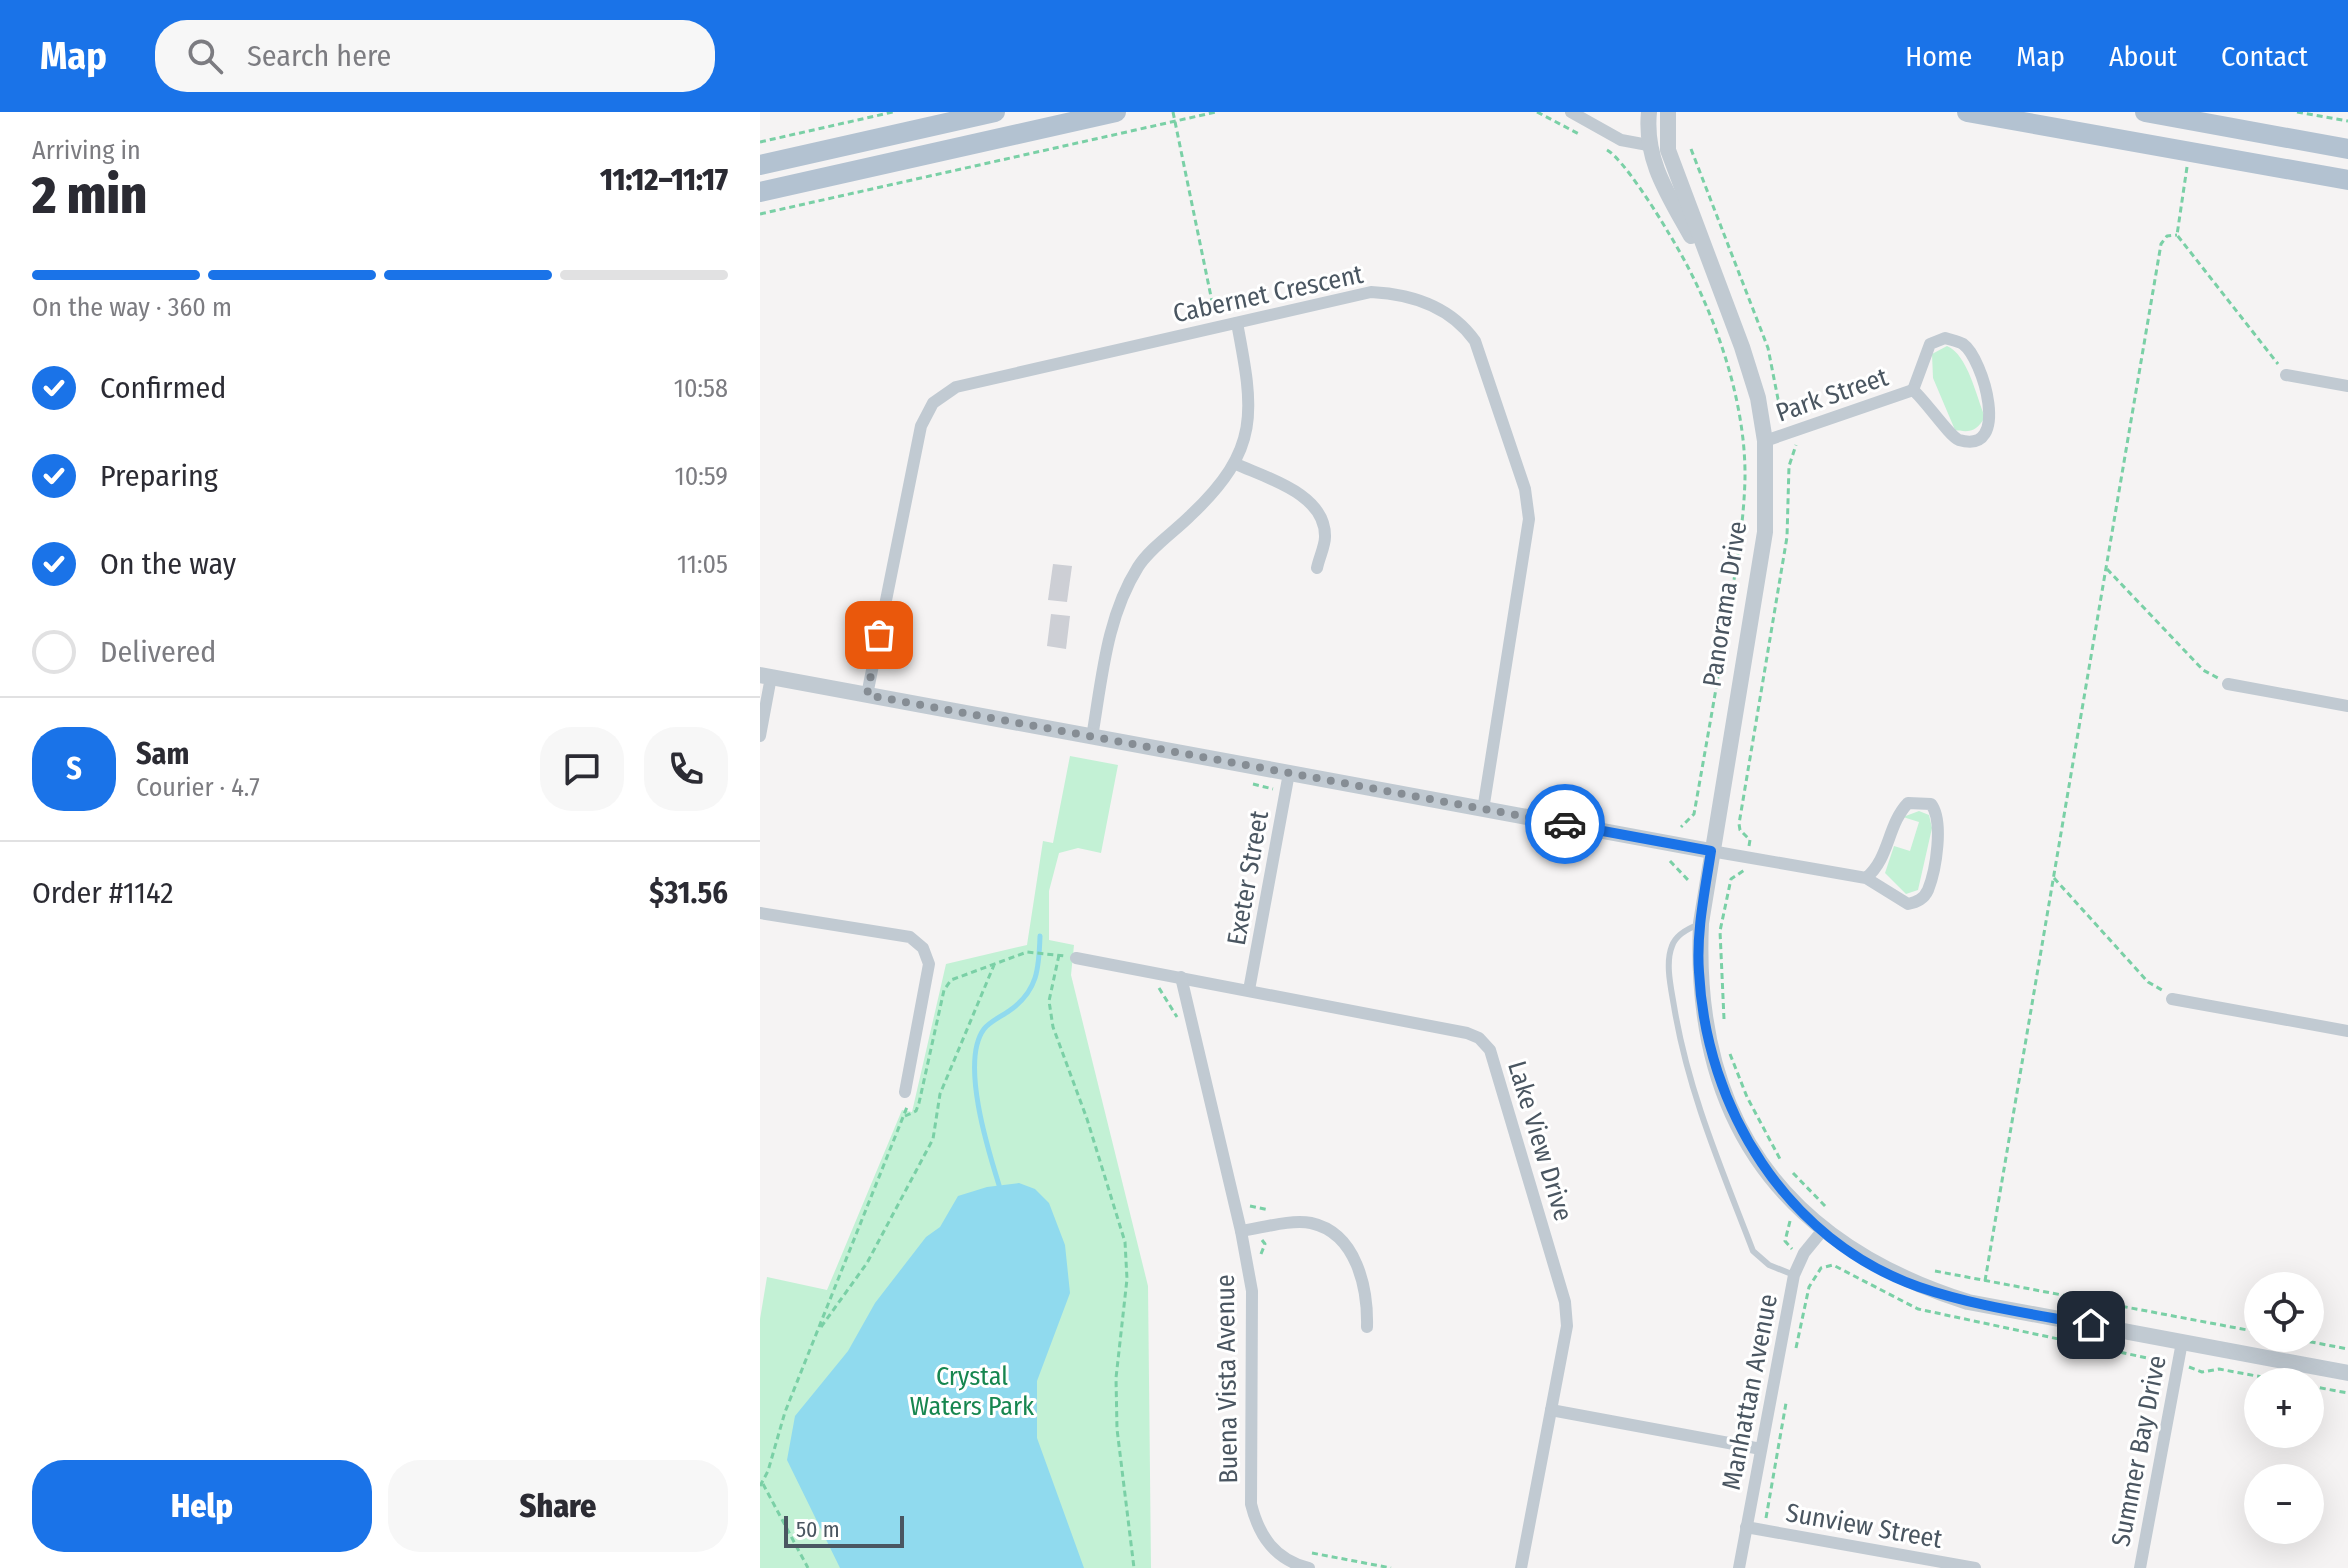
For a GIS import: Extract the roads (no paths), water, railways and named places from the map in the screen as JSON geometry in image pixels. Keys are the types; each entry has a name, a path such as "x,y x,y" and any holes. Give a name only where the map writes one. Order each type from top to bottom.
{"main road":[{"path":"760,165 995,112"},
{"path":"760,192 1116,112"},
{"path":"1967,112 2348,180"},
{"path":"2145,112 2348,149"}],"street":[{"path":"1571,112 1621,140 1648,145"},
{"name":"Panorama Drive","path":"1649,112 1648,145 1665,189 1725,295"},
{"name":"Panorama Drive","path":"1668,112 1668,150 1725,295 1758,398 1765,441 1765,532 1711,851 1698,970 1703,1016 1725,1098 1751,1149 1785,1195 1822,1231 1860,1257 1915,1286 1968,1302 2348,1373"},
{"name":"Cabernet Crescent","path":"867,695 921,426 933,403 956,387 1371,292 1403,294 1462,323 1475,341 1525,489 1529,519 1483,810"},
{"path":"1092,737 1120,598 1140,563 1216,492 1236,464 1246,437 1251,397 1237,323"},
{"name":"Park Street","path":"1945,338 1962,343 1971,352 1990,403 1992,416 1985,433 1976,439 1959,440 1913,390 1930,344 1945,338"},
{"path":"2286,375 2348,386"},
{"name":"Park Street","path":"1765,441 1913,390"},
{"path":"1236,464 1302,495 1319,514 1325,536 1317,568"},
{"path":"760,736 766,676 1866,878 1908,904 1920,901 1928,891 1940,823 1931,804 1908,803 1898,813 1880,866 1866,878"},
{"path":"2228,684 2348,706"},
{"name":"Exeter Street","path":"1249,990 1289,773"},
{"path":"760,913 910,937 923,948 929,964 905,1092"},
{"name":"Lake View Drive","path":"1076,958 1467,1033 1479,1038 1490,1050 1565,1302 1567,1326 1521,1568"},
{"name":"Buena Vista Avenue","path":"1181,977 1241,1231 1252,1291 1251,1504 1258,1531 1277,1553 1309,1568"},
{"path":"2172,999 2348,1031"},
{"path":"1241,1231 1311,1223 1347,1246 1368,1293 1367,1327"},
{"name":"Manhattan Avenue","path":"1739,1568 1794,1275 1804,1253 1822,1231"},
{"name":"Summer Bay Drive","path":"2140,1568 2182,1342"},
{"path":"1551,1410 1761,1449"},
{"name":"Sunview Street","path":"1746,1527 1975,1568"}],"lane":[{"path":"1701,923 1687,929 1671,947 1670,979 1681,1048 1696,1103 1753,1251 1769,1265 1794,1275"}],"water":[{"path":"1019,1183 1035,1189 1049,1203 1065,1245 1070,1293 1037,1381 1037,1438 1084,1568 840,1568 787,1460 795,1416 848,1351 875,1303 926,1237 940,1227 958,1196 987,1187"}],"waterway":[{"path":"999,1185 978,1106 975,1083 977,1043 986,1026 1019,1003 1031,987 1039,958 1040,936"}],"park label":[{"name":"Crystal Waters Park","path":"972,1391"}]}
